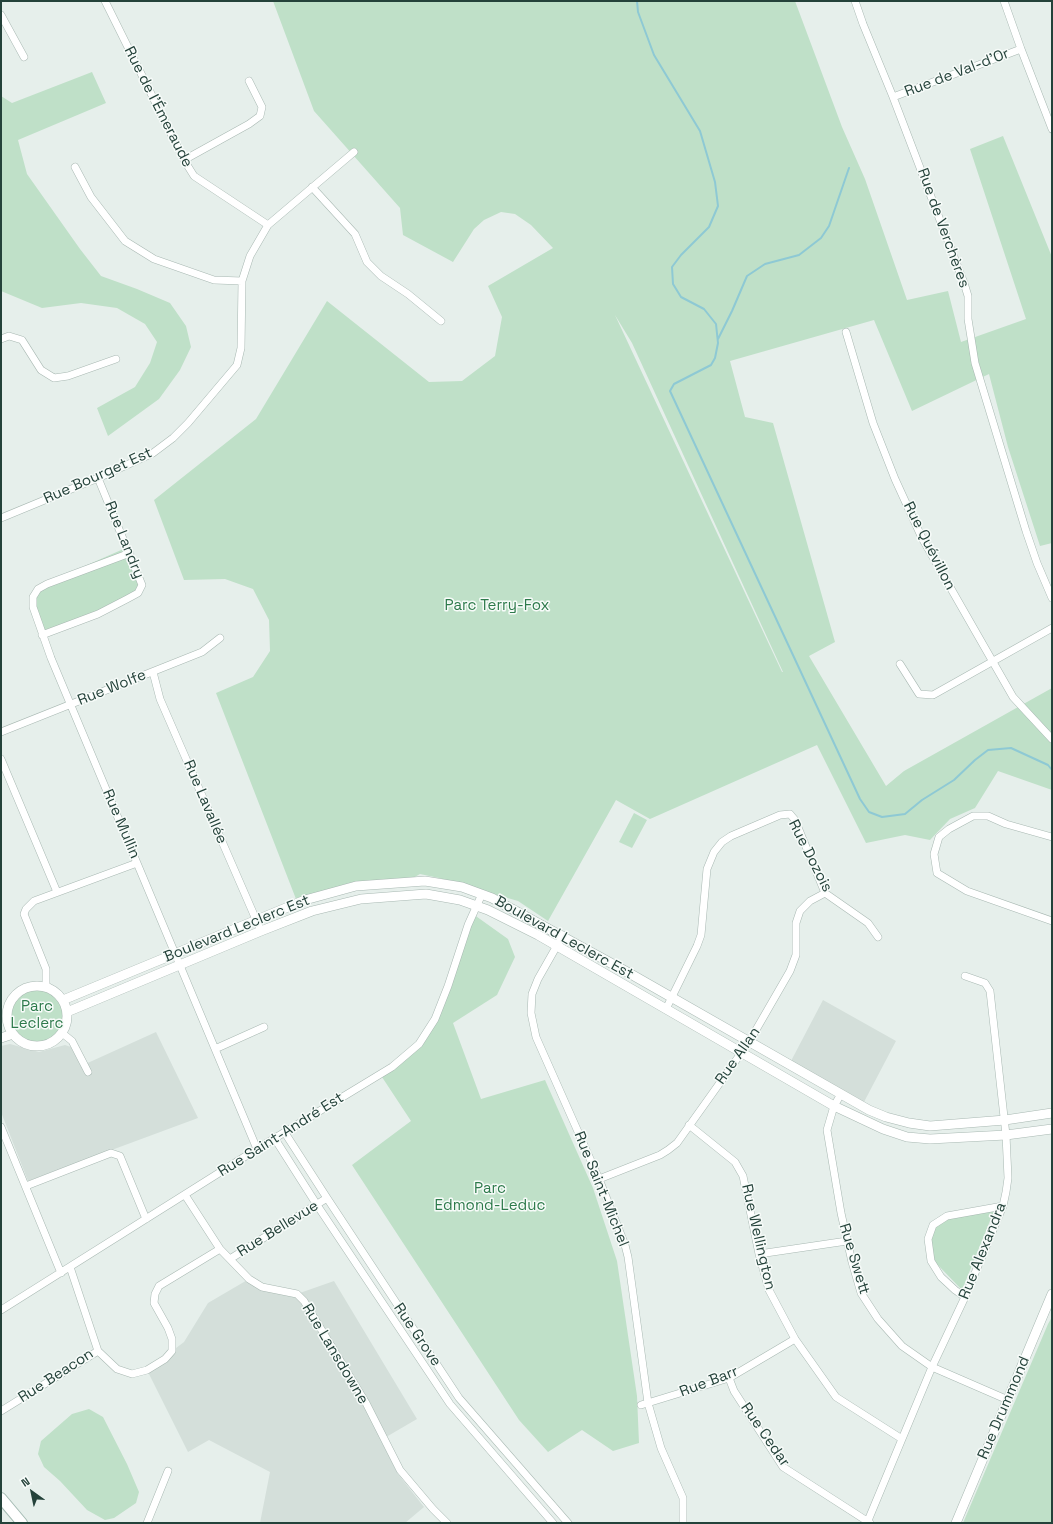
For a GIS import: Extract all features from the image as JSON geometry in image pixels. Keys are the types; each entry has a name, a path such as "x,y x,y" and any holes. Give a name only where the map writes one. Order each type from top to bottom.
{"main road":[{"path":"1,1498 22,1523"}],"street":[{"name":"Rue de l'Émeraude","path":"105,1 184,160 194,176 268,225"},
{"name":"Rue de Verchères","path":"855,1 862,24 893,97 964,283 968,296 968,319 975,363 1026,531 1037,563 1052,598"},
{"path":"1004,1 1052,129"},
{"path":"1,15 24,57"},
{"name":"Rue de Val-d'Or","path":"893,97 1021,48"},
{"path":"184,160 249,124 260,116 262,107 249,81"},
{"name":"Rue Bourget Est","path":"1,518 98,478 153,453 173,438 193,418 237,365 241,348 242,282 250,256 268,225 354,152"},
{"path":"75,167 90,197 124,241 154,258 214,280 242,282"},
{"path":"312,187 355,234 367,262 382,276 408,294 441,321"},
{"name":"Rue Quévillon","path":"846,332 873,423 894,479 922,538 1013,698 1052,739"},
{"path":"1,339 9,336 22,340 41,370 54,378 68,376 116,359"},
{"name":"Rue Landry","path":"42,635 98,614 128,600 138,593 142,584 98,478"},
{"name":"Rue Mullin","path":"130,553 47,584 38,589 32,602 42,635 257,1149"},
{"path":"900,664 918,694 933,695 1052,628"},
{"name":"Rue Wolfe","path":"1,732 202,652 220,638"},
{"name":"Rue Lavallée","path":"153,672 160,699 261,931"},
{"path":"1,758 57,892"},
{"name":"Rue Dozois","path":"666,1009 701,935 707,869 714,852 722,842 731,836 780,815 790,814 795,820 826,893 868,923 878,937"},
{"path":"1052,838 1006,824 988,816 974,816 949,829 939,837 934,854 937,873 967,891 1052,921"},
{"path":"46,987 46,970 24,914 26,909 34,902 57,892 137,863"},
{"name":"Boulevard Leclerc Est","path":"63,1000 305,900 356,886 425,881 462,887 492,898 563,935 869,1110 886,1117 909,1123 930,1126 1005,1120 1052,1113"},
{"name":"Rue Allan","path":"599,1179 668,1150 677,1144 749,1042 790,971 796,955 796,923 800,911 810,901 826,893"},
{"name":"Boulevard Leclerc Est","path":"67,1012 312,911 361,899 426,894 460,900 488,910 557,945 741,1053 834,1106 870,1124 907,1137 930,1139 1006,1135 1052,1129"},
{"name":"Rue Saint-André Est","path":"1,1310 257,1149 392,1067 419,1044 435,1019 448,986 468,925 482,894"},
{"path":"305,900 312,911"},
{"name":"Rue Saint-Michel","path":"563,935 535,986 532,994 531,1013 536,1037 599,1179 619,1229 628,1257 645,1404 661,1448 683,1498 683,1523"},
{"name":"Rue Alexandra","path":"868,1523 932,1366 965,1297 1003,1206 1008,1178 1005,1120 990,991 985,983 965,976"},
{"path":"28,987 46,987 53,990 63,1000 67,1012 67,1020 62,1033 54,1041 40,1046 25,1044 13,1034 4,1023 8,1007 14,996 28,987"},
{"path":"215,1049 264,1027"},
{"path":"62,1033 72,1041 88,1072"},
{"path":"1,1038 13,1034"},
{"name":"Rue Swett","path":"841,1094 834,1106 827,1130 847,1241 862,1293 878,1319 902,1346 932,1366 1008,1400"},
{"name":"Rue Wellington","path":"689,1125 735,1162 744,1176 759,1254 769,1290 795,1339 836,1397 902,1439"},
{"path":"1,1127 61,1273"},
{"name":"Rue Grove","path":"285,1133 459,1398 568,1523"},
{"name":"Rue Grove","path":"275,1139 317,1205 450,1404 553,1523"},
{"path":"26,1186 111,1153 120,1156 146,1219"},
{"name":"Rue Lansdowne","path":"185,1195 220,1249 249,1279 262,1287 297,1294 304,1301 366,1403 400,1470 433,1510 447,1523"},
{"name":"Rue Bellevue","path":"230,1259 327,1198"},
{"path":"965,1297 955,1290 941,1276 931,1261 928,1239 933,1225 947,1216 1003,1206"},
{"path":"759,1254 847,1241"},
{"name":"Rue Bellevue","path":"98,1351 117,1369 132,1374 147,1370 165,1359 172,1351 172,1340 168,1328 154,1303 155,1294 159,1286 220,1249"},
{"name":"Rue Beacon","path":"1,1411 98,1351 70,1267"},
{"name":"Rue Drummond","path":"956,1523 1052,1294"},
{"name":"Rue Barr","path":"645,1404 729,1378 795,1339"},
{"name":"Rue Cedar","path":"729,1378 734,1391 783,1467 868,1523"},
{"path":"147,1523 168,1471"}],"shaded area":[{"path":"823,1000 896,1041 864,1102 791,1061"},
{"path":"156,1032 198,1118 28,1181 1,1112 1,1046 10,1044 39,1052 65,1045 71,1047 81,1066"},
{"path":"249,1279 297,1294 334,1281 417,1419 381,1440 398,1474 424,1507 405,1523 260,1523 270,1472 209,1440 188,1452 147,1370 184,1342 208,1303"}],"green space":[{"name":"Parc Terry-Fox","path":"273,1 795,1 842,127 865,179 907,300 948,291 961,342 1026,319 970,149 1003,136 1052,257 1052,543 1040,546 1008,447 989,374 912,411 874,320 730,361 745,417 773,423 835,642 809,656 886,786 904,771 1052,688 1052,790 998,771 975,808 950,819 930,840 905,835 866,843 817,745 650,819 616,800 548,921 518,901 420,874 413,878 350,883 296,899 216,693 253,677 270,651 269,620 253,589 225,579 184,580 154,500 256,419 327,301 429,382 462,381 495,356 502,317 488,286 553,248 531,225 515,214 501,212 484,220 474,229 453,262 403,235 400,208 314,111","holes":["615,315 632,343 783,672"]},
{"path":"92,72 106,103 18,140 27,174 101,276 170,303 186,326 191,347 180,370 159,399 108,436 97,408 135,387 150,363 157,342 145,324 117,308 81,303 42,308 1,291 1,96 12,103"},
{"path":"128,547 142,592 123,601 41,632 29,606 34,591 44,584"},
{"path":"634,813 647,820 632,848 619,842"},
{"name":"Parc Edmond-Leduc","path":"473,914 508,939 515,957 497,995 453,1023 481,1099 545,1080 593,1188 617,1261 637,1396 639,1443 613,1451 582,1430 548,1452 519,1420 352,1165 411,1121 380,1074 419,1044 435,1019"},
{"name":"Parc Leclerc","path":"37,986 54,991 62,999 67,1016 62,1033 54,1041 37,1046 20,1041 12,1033 7,1016 12,999 20,991"},
{"path":"996,1206 962,1290 935,1262 928,1243 932,1222 942,1215 966,1209"},
{"path":"1052,1317 1052,1523 963,1523 1048,1324"},
{"path":"89,1409 103,1417 127,1464 139,1492 136,1503 114,1518 105,1520 87,1510 60,1481 44,1467 38,1454 41,1441 72,1414"}],"waterway":[{"path":"637,1 638,12 654,55 700,131 715,182 718,206 709,227 681,255 672,267 673,284 681,297 704,309 716,324 718,343 715,358 711,365 674,384 670,391 860,799 869,812 882,817 905,814 922,800 954,780 988,750 1011,748 1048,765 1052,770"},
{"path":"718,339 747,276 765,264 799,255 821,238 829,226 849,168"}]}
